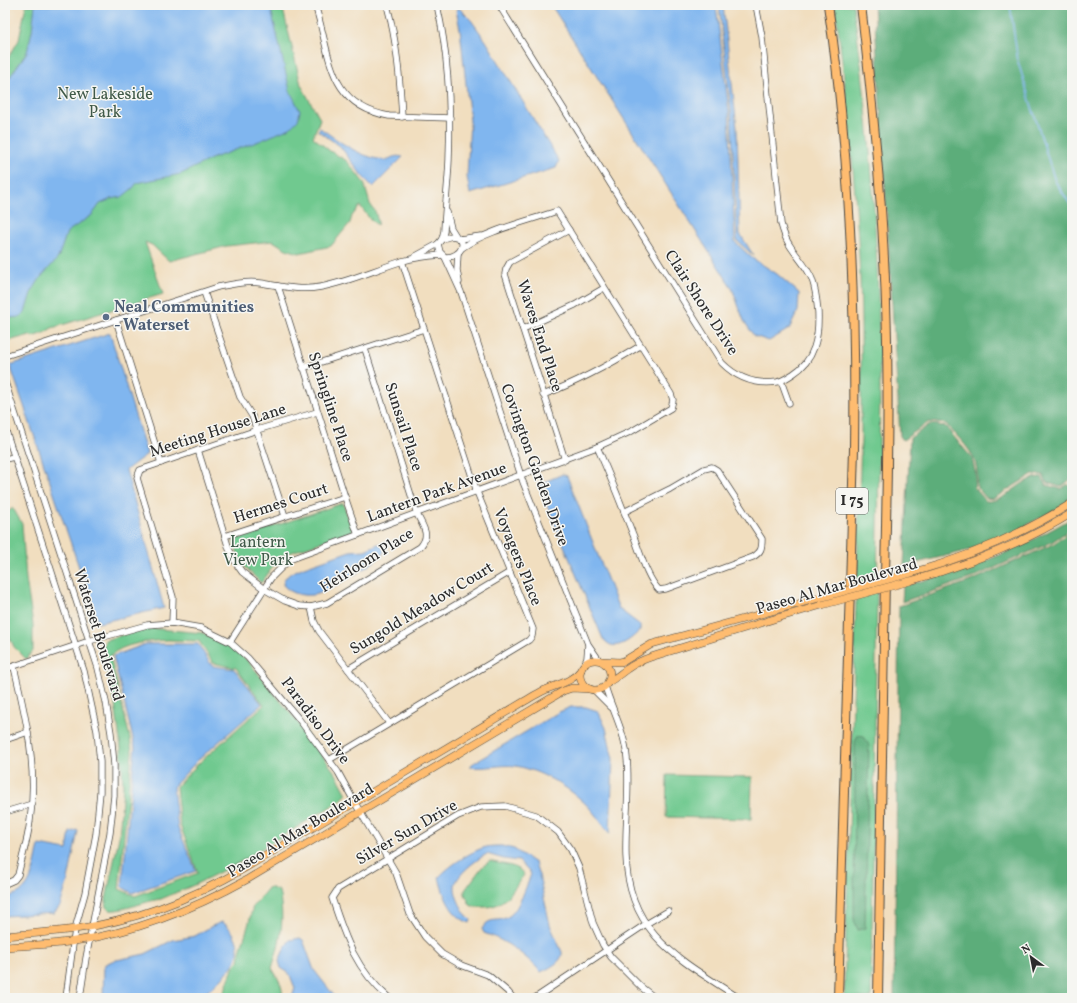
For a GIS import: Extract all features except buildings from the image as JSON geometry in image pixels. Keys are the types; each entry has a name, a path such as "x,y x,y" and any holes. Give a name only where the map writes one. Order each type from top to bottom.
{"highway":[{"name":"I 75","path":"828,5 840,101 849,197 855,374 854,464 838,998"},
{"name":"I 75","path":"861,5 878,169 886,316 886,531 878,998"}],"main road":[{"name":"Paseo Al Mar Boulevard","path":"600,660 620,662 630,658 652,644 947,563 989,548 1017,535 1072,503"},
{"name":"Paseo Al Mar Boulevard","path":"607,684 628,668 651,656 777,618 957,568 1028,538 1072,513"},
{"path":"591,660 600,660 606,664 610,670 610,678 607,684 602,688 592,689 584,685 580,674 583,667 591,660"},
{"name":"Paseo Al Mar Boulevard","path":"5,936 75,929 119,921 145,913 200,892 226,880 525,701 545,690 564,683 578,674 583,667"},
{"name":"Paseo Al Mar Boulevard","path":"5,947 73,941 130,929 170,916 201,903 248,879 563,691 572,688 592,689"}],"street":[{"path":"315,5 332,71 345,94 358,105 373,112 389,116 450,118"},
{"path":"387,5 399,67 402,117"},
{"name":"Covington Garden Drive","path":"437,5 448,67 450,118 449,162 444,231 439,250 444,256 461,292 521,476 588,644 600,660"},
{"name":"Clair Shore Drive","path":"499,5 722,363 729,370 740,377 753,382 767,384 781,381 798,371 811,355 818,337 816,293 810,274 789,243 781,224 762,37 756,5"},
{"name":"Covington Garden Drive","path":"446,202 451,228 462,244 462,248"},
{"name":"Lantern Park Avenue","path":"230,642 271,578 289,560 565,460 632,431 671,408 673,400 671,394 557,211 489,234"},
{"name":"Waves End Place","path":"565,460 505,274 507,265 516,258 569,230"},
{"path":"405,261 449,236 458,237 489,234"},
{"path":"5,356 218,287 241,283 260,283 306,289 322,287 405,261 427,256 452,257 458,254 462,248 470,243 489,234"},
{"name":"Covington Garden Drive","path":"458,254 457,270 461,292"},
{"name":"Voyagers Place","path":"329,760 529,640 532,636 532,629 477,492 424,329 405,261"},
{"name":"Springline Place","path":"278,286 317,412 358,535"},
{"path":"523,329 575,305 604,288"},
{"path":"204,292 240,398 252,416 285,516"},
{"path":"116,320 161,463"},
{"path":"304,368 424,329"},
{"path":"544,395 586,377 640,346"},
{"name":"Sunsail Place","path":"365,349 417,514"},
{"path":"781,381 789,404"},
{"name":"Waterset Boulevard","path":"5,382 98,668 111,733 114,765 114,796 110,833 93,926 89,938 80,998"},
{"name":"Meeting House Lane","path":"172,623 172,597 137,478 140,470 257,430 317,412"},
{"name":"Waterset Boulevard","path":"5,428 84,671 97,731 100,762 100,792 93,848 85,893 73,941 66,998"},
{"path":"597,447 611,478 624,512 653,584 659,590 666,589 753,557 760,552 762,547 762,539 717,470 712,467 704,469 670,489 624,512"},
{"name":"Heirloom Place","path":"198,450 229,549 237,565 249,578 264,589 285,601 299,606 311,607 327,603 420,547 425,542 426,538 417,514"},
{"path":"5,459 14,457"},
{"name":"Hermes Court","path":"225,536 345,497"},
{"name":"Sungold Meadow Court","path":"348,669 510,572"},
{"path":"311,607 314,621 319,631 389,723"},
{"name":"Paradiso Drive","path":"5,669 146,625 172,623 201,628 230,642 248,658 298,718 338,772 354,803 396,873 410,914 425,937 442,954 461,965 488,976 508,992 513,998"},
{"path":"583,667 587,658 588,644"},
{"path":"5,884 14,880 18,875 30,822 32,804 32,766 28,732 14,666"},
{"path":"607,684 614,711 622,730 627,759 626,856 627,869 635,902 646,924 662,945 680,960 739,998"},
{"path":"592,689 614,711"},
{"path":"5,740 28,732"},
{"path":"5,812 32,804"},
{"name":"Silver Sun Drive","path":"389,998 377,988 357,962 341,925 332,898 338,889 458,816 480,807 505,806 536,815 558,832 571,850 579,868 593,923 611,957 641,987 655,998"},
{"path":"535,998 668,911"}],"green space":[{"name":"New Lakeside Park","path":"26,5 282,5 301,85 320,119 313,137 330,151 347,161 364,183 370,204 375,211 378,222 377,225 370,219 360,206 352,216 350,223 331,246 299,253 286,249 273,241 227,246 169,261 152,245 145,242 163,294 52,328 44,333 32,337 30,335 5,342 5,63 19,40"},
{"path":"835,5 853,5 860,53 870,148 878,292 880,388 871,998 844,998 861,438 861,337 860,277 853,175"},
{"path":"874,5 1072,5 1072,478 1061,487 1047,483 1043,475 1033,474 993,499 986,498 976,486 977,476 974,458 965,444 946,424 929,422 903,440 900,436"},
{"path":"930,424 945,426 972,458 976,475 974,487 986,501 994,501 1001,498 1027,481 1042,477 1046,485 1061,489 1068,484 1072,490 1072,500 1015,532 970,550 904,566 910,438"},
{"name":"Lantern View Park","path":"343,503 353,531 281,556 261,583 241,563 233,540"},
{"path":"13,508 22,524 26,579 33,625 33,651 26,659 14,647 5,627 5,514"},
{"path":"1072,518 1072,528 1052,542 972,578 902,602 903,586 936,577 1001,555"},
{"path":"1072,531 1072,998 894,998 899,606 973,580 1053,544"},
{"path":"148,628 203,633 230,646 247,660 296,720 336,774 347,794 340,801 238,863 194,885 161,899 110,910 107,907 106,899 119,837 123,787 121,748 115,705 102,652 105,640","holes":["168,640 199,641 213,663 236,668 264,705 199,763 176,787 180,825 198,873 135,896 119,889 132,752 110,656 129,645 145,642"]},
{"path":"858,735 864,736 869,746 865,928 858,930 854,920 855,742"},
{"path":"667,775 752,777 751,819 666,817"},
{"path":"490,861 514,867 522,871 524,875 512,892 497,905 491,907 472,906 470,905 465,894 465,890 482,867"},
{"path":"269,887 279,891 281,902 281,930 278,948 272,968 281,986 282,998 218,998 223,995 234,966 239,961 241,948 253,906"}],"water":[{"name":"New Lakeside Park","path":"35,5 270,5 290,91 300,111 298,120 290,128 211,159 181,174 137,183 122,197 111,199 100,204 92,215 67,232 58,258 41,277 31,293 25,312 20,317 8,318 5,315 5,84 27,52 32,31"},
{"path":"551,5 716,5 729,111 735,242 752,258 777,274 799,293 798,311 789,329 769,341 754,336 744,321 732,288"},
{"path":"719,5 723,5 737,128 740,234 754,256 737,241 731,111"},
{"path":"459,8 471,20 486,41 559,161 556,168 470,194 467,177 470,121 460,29 456,10"},
{"path":"320,128 357,152 373,158 387,160 396,156 403,157 373,187 363,177 340,146 318,131"},
{"path":"110,333 147,454 126,470 164,608 98,623 10,365"},
{"path":"563,474 567,476 619,609 640,625 640,630 634,636 619,645 611,645 603,639 539,486 542,483"},
{"path":"381,544 384,549 384,553 382,555 352,576 324,592 313,595 304,595 295,593 283,585 284,579 291,573 304,567 350,551 365,550"},
{"path":"146,644 198,644 212,666 234,669 262,704 197,761 173,787 178,828 196,871 132,893 122,887 135,747 113,656"},
{"path":"571,707 586,707 598,711 606,728 613,759 610,834 586,804 548,777 516,766 470,767 472,764 559,712"},
{"path":"77,830 68,880 60,906 54,913 5,916 5,898 21,891 28,884 31,878 39,845 67,850 70,832"},
{"path":"502,846 514,849 535,863 539,875 550,925 562,952 562,956 558,962 541,972 515,949 484,933 482,929 488,922 505,918 516,909 531,874 519,861 504,859 487,854 473,863 459,877 455,886 456,895 463,909 471,920 470,923 463,920 453,911 443,891 439,877 454,864 467,855 480,849"},
{"path":"222,922 230,928 235,937 238,947 237,957 226,974 201,996 196,998 103,998 104,965 112,961 145,954 173,940 195,936"},
{"path":"300,938 303,940 314,970 336,998 292,998 295,988 289,973 281,968 279,961 290,940"}],"waterway":[{"path":"1010,5 1018,62 1055,181 1072,207"}],"place":[{"name":"Neal Communities - Waterset","path":"106,317"}]}
